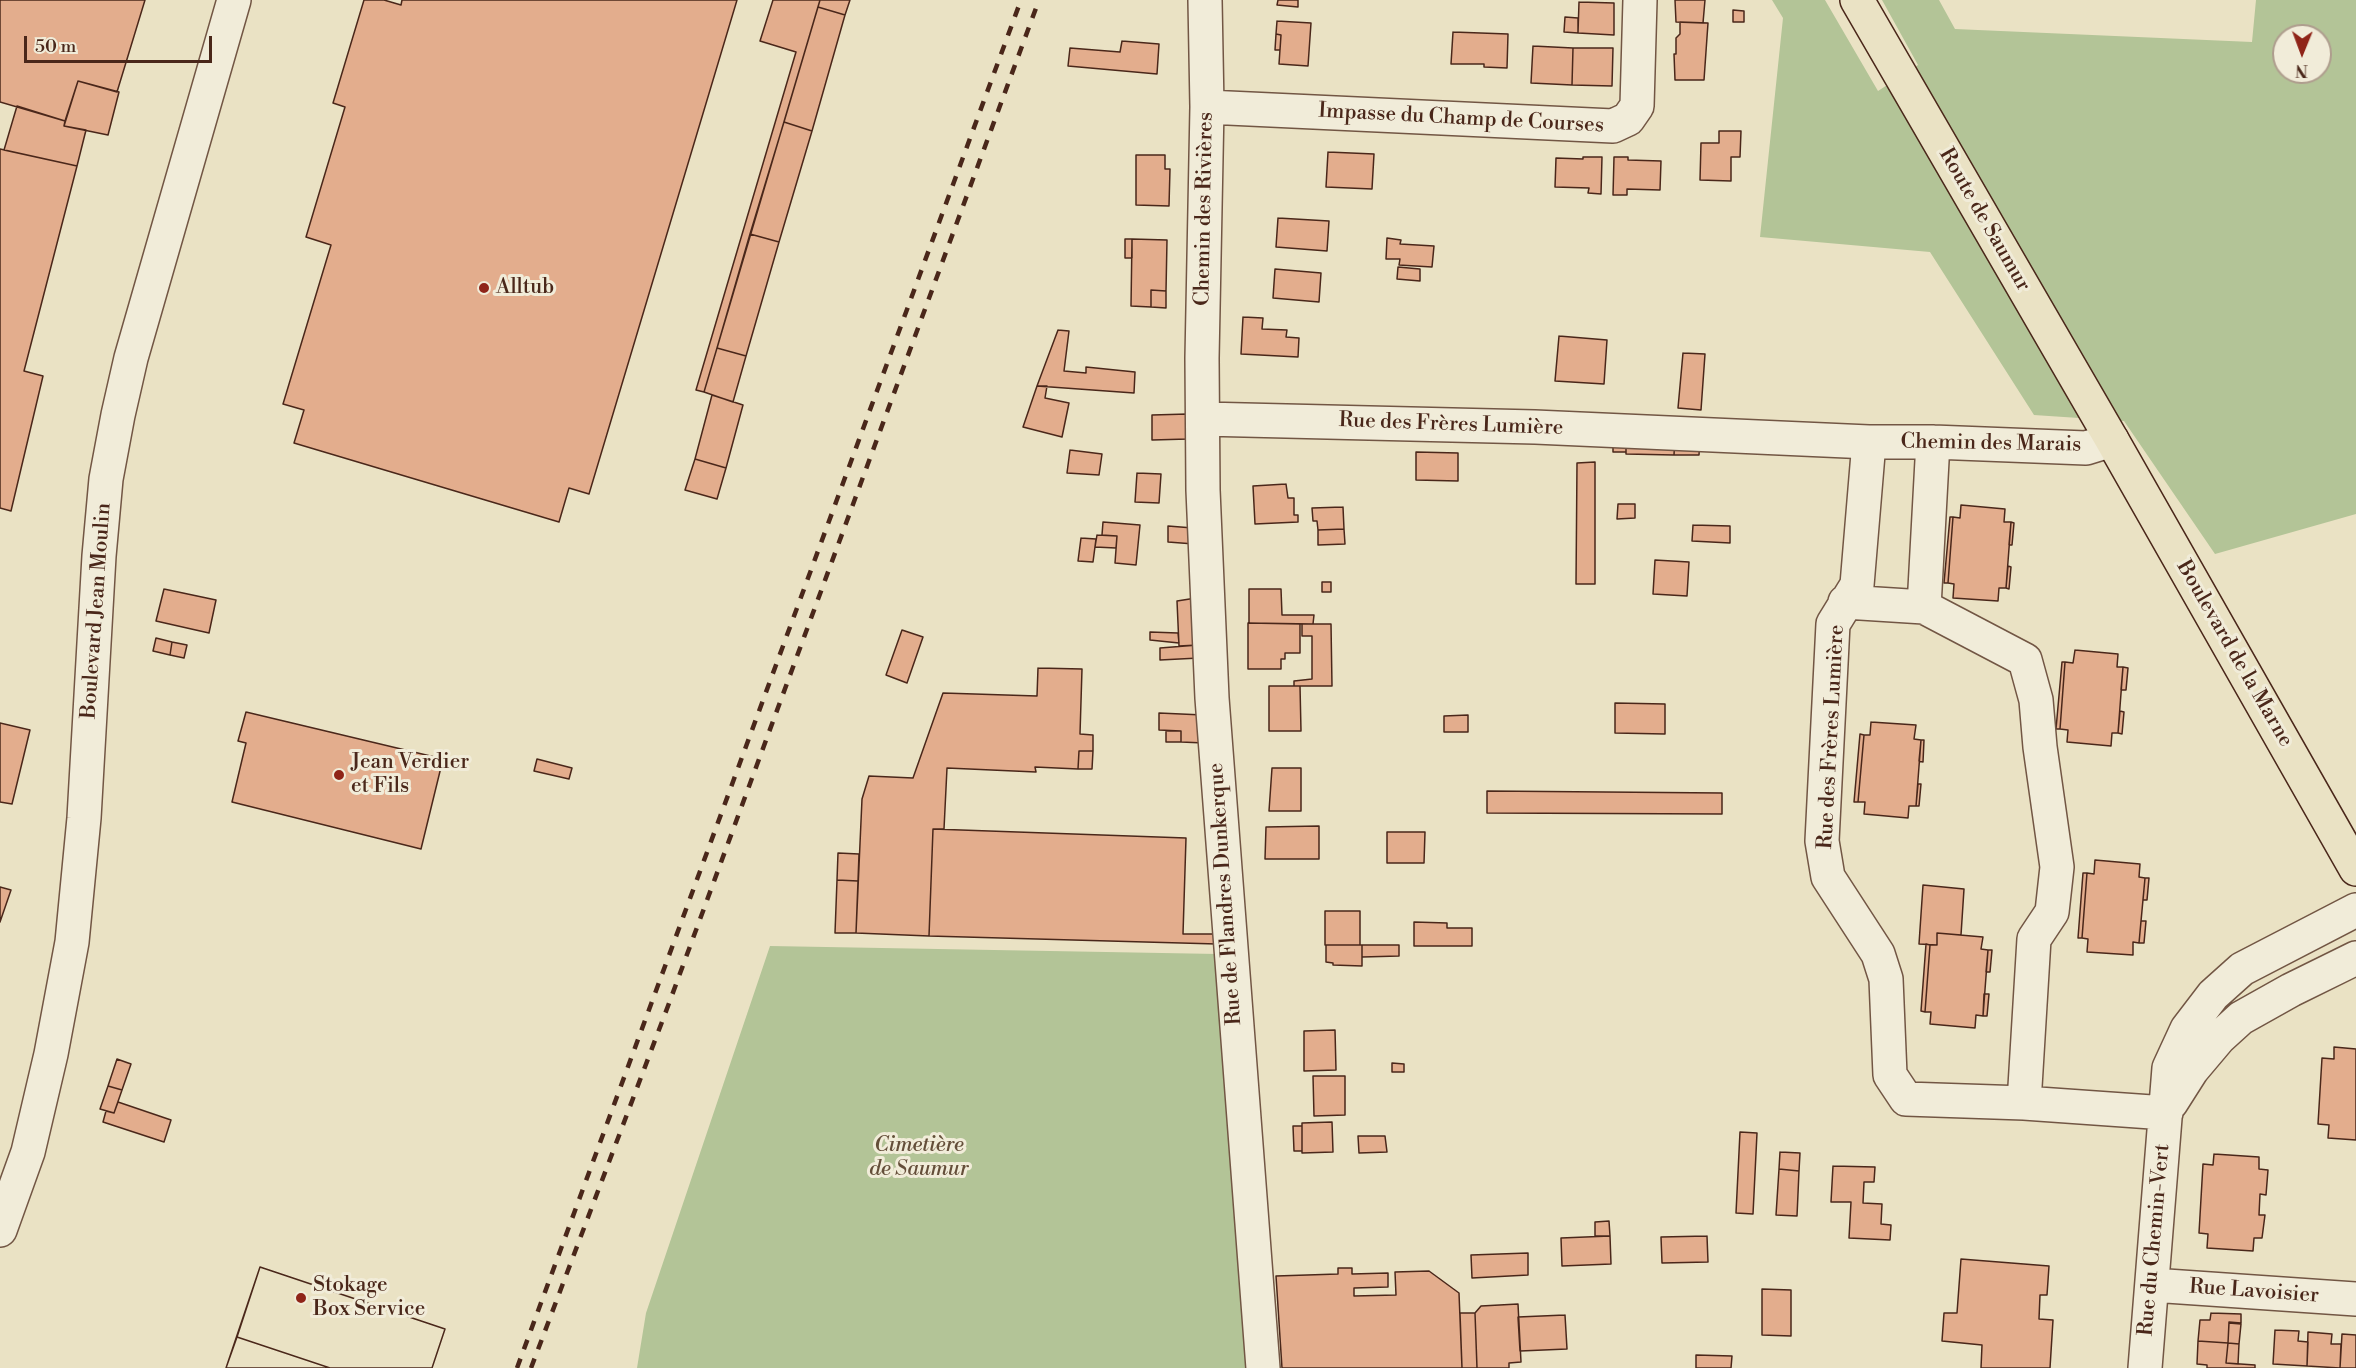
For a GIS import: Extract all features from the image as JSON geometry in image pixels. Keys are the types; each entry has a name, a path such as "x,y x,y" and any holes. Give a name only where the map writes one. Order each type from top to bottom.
{"main road":[{"name":"Route de Saumur","path":"1857,0 2112,440"},
{"name":"Boulevard de la Marne","path":"2112,440 2356,869"}],"street":[{"name":"Boulevard Jean Moulin","path":"0,1230 28,1152 51,1054 72,942 84,818 106,479 131,358 234,0"},
{"name":"Chemin des Rivières","path":"1203,418 1207,107 1205,0"},
{"name":"Impasse du Champ de Courses","path":"1207,107 1613,126 1628,119 1637,106 1640,0"},
{"name":"Rue des Frères Lumière","path":"1203,418 1535,427 1869,442 1857,585 1833,624 1822,841 1828,877 1878,954 1886,979 1890,1075 1906,1099 2024,1103 2166,1113"},
{"name":"Rue de Flandres Dunkerque","path":"1203,418 1203,490 1212,698 1263,1368"},
{"name":"Chemin des Marais","path":"1869,442 2086,448 2112,440"},
{"path":"1924,607 1933,442"},
{"path":"1845,602 1924,607 2025,660 2036,700 2040,747 2057,867 2052,912 2034,939 2024,1103"},
{"name":"Rue du Chemin-Vert","path":"2145,1368 2169,1068 2187,1029 2213,994 2242,969 2356,910"},
{"name":"Rue du Chemin-Vert","path":"2166,1113 2192,1070 2219,1038 2241,1018 2356,958"},
{"name":"Rue Lavoisier","path":"2152,1285 2356,1299"}],"green space":[{"path":"1772,0 1825,0 1878,91 1918,65 1882,0 1939,0 1955,29 2252,42 2256,0 2356,0 2356,514 2215,554 2124,421 2034,415 1930,252 1760,237 1783,18"},
{"name":"Cimetière de Saumur","path":"770,946 1218,954 1247,1368 637,1368 646,1313"}],"building":[{"path":"0,0 145,0 117,92 78,81 65,121 0,102"},
{"name":"Alltub","path":"364,0 384,0 401,5 402,0 737,0 589,494 569,488 559,522 294,443 304,410 283,404 331,245 306,237 345,107 333,103"},
{"path":"773,0 820,0 704,392 696,390 796,52 760,41"},
{"path":"820,0 850,0 845,15 818,7"},
{"path":"1278,0 1298,0 1298,7 1277,5"},
{"path":"1675,0 1705,0 1703,23 1676,22"},
{"path":"1579,2 1614,3 1614,35 1578,33"},
{"path":"818,7 845,15 812,131 784,122"},
{"path":"1733,10 1744,11 1744,22 1733,22"},
{"path":"1565,17 1578,18 1578,33 1564,32"},
{"path":"1277,21 1311,23 1308,66 1279,64 1281,35 1276,34"},
{"path":"1680,22 1708,23 1704,80 1675,80 1674,54 1676,54 1676,38 1680,34"},
{"path":"1453,32 1508,34 1507,68 1484,67 1484,64 1451,64"},
{"path":"1276,34 1281,35 1280,50 1275,50"},
{"path":"1122,41 1159,44 1157,74 1068,66 1070,48 1120,52"},
{"path":"1533,46 1573,48 1572,85 1531,83"},
{"path":"1573,48 1613,48 1612,86 1572,85"},
{"path":"78,81 119,92 108,135 64,126"},
{"path":"17,106 65,121 64,126 86,130 77,166 4,150"},
{"path":"784,122 812,131 779,242 750,234"},
{"path":"1719,131 1741,131 1740,157 1731,157 1731,181 1700,180 1701,143 1719,143"},
{"path":"0,149 77,166 24,371 43,376 11,511 0,508"},
{"path":"1328,152 1374,154 1372,189 1326,187"},
{"path":"1136,155 1165,155 1165,169 1170,169 1169,206 1136,205"},
{"path":"1583,157 1602,157 1601,194 1588,193 1589,188 1555,187 1556,158 1583,159"},
{"path":"1614,157 1628,157 1628,160 1661,161 1660,190 1627,189 1627,195 1613,195"},
{"path":"1278,218 1329,221 1327,251 1276,247"},
{"path":"750,234 779,242 746,356 717,348"},
{"path":"1387,238 1401,240 1400,244 1434,246 1432,267 1399,265 1400,259 1386,259"},
{"path":"1125,239 1132,239 1132,258 1125,258"},
{"path":"1132,239 1167,240 1166,291 1151,290 1151,307 1131,306"},
{"path":"1398,267 1420,269 1420,281 1397,279"},
{"path":"1275,269 1321,273 1319,302 1273,298"},
{"path":"1151,290 1166,291 1166,308 1151,307"},
{"path":"1243,317 1263,318 1262,329 1287,330 1286,337 1299,338 1298,357 1241,354"},
{"path":"1058,330 1069,331 1064,371 1086,373 1086,367 1135,372 1134,393 1037,386"},
{"path":"1559,336 1607,340 1604,384 1555,381"},
{"path":"717,348 746,356 733,402 704,392"},
{"path":"1683,353 1705,354 1701,410 1678,408"},
{"path":"1037,386 1047,386 1045,398 1069,403 1062,437 1023,427"},
{"path":"712,395 743,405 726,468 695,459"},
{"path":"1188,414 1188,439 1152,440 1152,415"},
{"path":"1613,435 1626,436 1626,452 1613,452"},
{"path":"1626,436 1675,436 1674,455 1626,454"},
{"path":"1675,436 1700,437 1699,455 1674,455"},
{"path":"1070,450 1102,454 1099,475 1067,473"},
{"path":"1416,452 1458,453 1458,481 1416,480"},
{"path":"695,459 726,468 717,499 685,490"},
{"path":"1595,462 1595,584 1576,584 1577,463"},
{"path":"1137,473 1161,474 1159,503 1135,502"},
{"path":"1286,484 1288,498 1294,498 1294,515 1298,515 1298,522 1255,524 1253,486"},
{"path":"1618,504 1635,504 1635,518 1617,519"},
{"path":"1961,505 2005,509 2004,522 2011,522 2006,588 1999,588 1998,601 1953,598 1954,584 1948,583 1953,517 1960,518"},
{"path":"1343,507 1344,529 1318,530 1317,521 1313,521 1312,508"},
{"path":"1950,517 1953,517 1948,583 1944,583"},
{"path":"1103,522 1140,525 1136,565 1115,563 1117,536 1102,535"},
{"path":"2011,522 2014,523 2012,545 2009,545"},
{"path":"1693,525 1730,526 1730,543 1692,541"},
{"path":"1168,526 1193,528 1194,544 1168,542"},
{"path":"1344,529 1345,544 1318,545 1318,530"},
{"path":"1097,535 1117,536 1116,548 1095,547"},
{"path":"1081,538 1096,539 1093,562 1078,561"},
{"path":"1655,560 1689,562 1687,596 1653,594"},
{"path":"2008,566 2011,567 2009,589 2006,588"},
{"path":"1322,582 1331,582 1331,592 1322,592"},
{"path":"164,589 216,600 209,633 156,621"},
{"path":"1249,589 1281,589 1282,615 1314,615 1313,624 1249,623"},
{"path":"1196,598 1198,645 1179,646 1177,601"},
{"path":"1248,623 1300,624 1300,653 1285,653 1285,659 1281,659 1281,669 1248,669"},
{"path":"1302,624 1331,624 1332,686 1294,686 1294,681 1312,679 1312,636 1302,636"},
{"path":"902,630 923,637 907,683 886,675"},
{"path":"1150,632 1178,633 1179,643 1150,640"},
{"path":"156,638 172,642 170,655 153,651"},
{"path":"172,642 187,645 184,658 170,655"},
{"path":"1198,645 1199,658 1160,660 1160,648"},
{"path":"2075,650 2118,654 2117,667 2123,667 2118,733 2112,733 2111,746 2067,742 2068,730 2060,729 2065,662 2073,663"},
{"path":"2062,662 2065,662 2060,729 2056,729"},
{"path":"2123,667 2128,668 2126,690 2121,690"},
{"path":"1038,668 1082,669 1080,734 1093,735 1093,751 1079,751 1078,769 1035,767 1036,772 947,768 944,829 933,829 929,936 856,933 862,799 869,776 913,778 943,693 1037,696"},
{"path":"1269,686 1300,686 1301,731 1269,731"},
{"path":"1615,703 1665,704 1665,734 1615,733"},
{"path":"2120,711 2124,712 2122,734 2118,733"},
{"name":"Jean Verdier et Fils","path":"246,712 443,759 421,849 232,802 246,743 238,741"},
{"path":"1159,713 1203,715 1204,743 1181,742 1181,731 1159,730"},
{"path":"1468,715 1468,732 1444,732 1444,716"},
{"path":"1871,722 1916,725 1914,739 1921,740 1916,806 1909,806 1908,818 1864,814 1865,802 1858,802 1864,735 1870,735"},
{"path":"0,723 30,730 12,804 0,802"},
{"path":"1166,731 1181,731 1181,742 1166,742"},
{"path":"1860,734 1864,735 1858,802 1854,802"},
{"path":"1921,740 1924,740 1923,762 1919,761"},
{"path":"1079,751 1093,751 1092,769 1078,769"},
{"path":"537,759 572,768 569,779 534,771"},
{"path":"1272,768 1301,768 1301,811 1269,811"},
{"path":"1918,784 1921,784 1919,806 1916,806"},
{"path":"1487,791 1722,793 1722,814 1487,813"},
{"path":"1319,826 1319,859 1265,859 1266,827"},
{"path":"933,829 1186,838 1183,934 1216,934 1217,944 929,936"},
{"path":"1387,832 1425,832 1424,863 1387,863"},
{"path":"838,853 859,854 858,881 837,880"},
{"path":"2095,860 2140,864 2139,877 2145,878 2139,943 2133,942 2133,955 2087,952 2088,939 2082,938 2087,873 2094,874"},
{"path":"2083,873 2087,873 2082,938 2078,938"},
{"path":"2145,878 2149,878 2147,900 2143,900"},
{"path":"837,880 858,881 856,933 835,933"},
{"path":"1923,885 1964,889 1961,935 1937,933 1937,945 1919,944"},
{"path":"0,887 11,890 0,922"},
{"path":"1325,911 1360,911 1360,945 1325,945"},
{"path":"2141,921 2146,921 2144,943 2139,943"},
{"path":"1414,922 1447,923 1447,928 1472,928 1472,946 1414,946"},
{"path":"1937,933 1983,937 1981,949 1988,950 1983,1016 1976,1015 1975,1028 1930,1024 1931,1012 1925,1012 1930,945 1937,945"},
{"path":"1926,944 1930,945 1925,1012 1921,1011"},
{"path":"1326,945 1362,945 1362,966 1333,965 1333,963 1326,962"},
{"path":"1362,945 1399,945 1399,956 1362,957"},
{"path":"1988,950 1992,950 1990,972 1986,972"},
{"path":"1984,994 1989,994 1987,1016 1983,1016"},
{"path":"1335,1030 1336,1070 1304,1071 1304,1031"},
{"path":"2334,1047 2356,1049 2356,1140 2328,1138 2329,1125 2318,1124 2322,1058 2334,1059"},
{"path":"117,1059 131,1064 122,1090 108,1086"},
{"path":"1392,1063 1404,1064 1404,1072 1392,1072"},
{"path":"1313,1076 1345,1076 1345,1115 1314,1116"},
{"path":"108,1086 122,1090 114,1113 100,1109"},
{"path":"118,1102 171,1120 164,1142 103,1122 106,1111 114,1113"},
{"path":"1332,1122 1333,1152 1302,1153 1302,1123"},
{"path":"1293,1126 1302,1126 1302,1151 1294,1151"},
{"path":"1740,1132 1757,1133 1753,1214 1736,1213"},
{"path":"1358,1136 1385,1136 1387,1152 1359,1153"},
{"path":"1780,1152 1800,1153 1799,1171 1779,1169"},
{"path":"2214,1154 2259,1157 2259,1169 2268,1170 2266,1195 2260,1194 2259,1215 2265,1215 2262,1238 2254,1238 2253,1251 2207,1248 2208,1234 2199,1233 2203,1164 2213,1165"},
{"path":"1833,1166 1875,1167 1874,1182 1864,1182 1863,1203 1882,1204 1881,1224 1891,1225 1890,1240 1849,1238 1851,1202 1831,1202"},
{"path":"1779,1169 1799,1171 1797,1216 1776,1215"},
{"path":"1609,1221 1610,1236 1595,1236 1595,1222"},
{"path":"1610,1236 1611,1264 1562,1266 1561,1238"},
{"path":"1707,1236 1708,1262 1662,1263 1661,1237"},
{"path":"1528,1253 1528,1275 1472,1278 1471,1255"},
{"path":"1961,1259 2049,1266 2047,1295 2040,1295 2039,1319 2053,1320 2050,1368 1981,1368 1982,1345 1942,1341 1944,1313 1957,1313"},
{"name":"Stokage Box Service","path":"260,1267 445,1329 432,1368 226,1368"},
{"name":"Stokage Box Service","path":"260,1267 445,1329 432,1368 330,1368 237,1337"},
{"path":"1338,1268 1352,1268 1352,1274 1388,1273 1388,1287 1354,1288 1354,1296 1396,1295 1395,1272 1429,1271 1459,1293 1462,1368 1282,1368 1276,1276 1338,1274"},
{"path":"1762,1289 1791,1290 1791,1336 1762,1335"},
{"path":"1518,1304 1521,1362 1509,1363 1509,1368 1477,1368 1475,1313 1481,1306"},
{"path":"1460,1313 1475,1313 1477,1368 1462,1368"},
{"path":"2211,1313 2241,1314 2241,1323 2229,1322 2228,1343 2198,1341 2200,1320 2210,1320"},
{"path":"1565,1315 1567,1349 1520,1351 1518,1317"},
{"path":"2229,1323 2241,1324 2239,1344 2228,1343"},
{"path":"2275,1330 2299,1331 2298,1341 2308,1342 2307,1366 2273,1364"},
{"path":"2308,1332 2332,1334 2331,1344 2341,1344 2340,1368 2307,1366"},
{"path":"2342,1334 2356,1335 2356,1368 2340,1368"},
{"path":"237,1337 330,1368 226,1368"},
{"path":"2198,1341 2228,1343 2226,1363 2255,1365 2255,1368 2207,1368 2207,1365 2197,1364"},
{"path":"2228,1343 2239,1344 2238,1364 2226,1363"},
{"path":"1696,1355 1732,1356 1731,1368 1696,1368"}],"railway":[{"path":"517,1368 1021,0"},
{"path":"531,1368 668,1006 1039,0"}],"place":[{"name":"Alltub","path":"484,288"},
{"name":"Jean Verdier et Fils","path":"339,775"},
{"name":"Stokage Box Service","path":"301,1298"}]}
